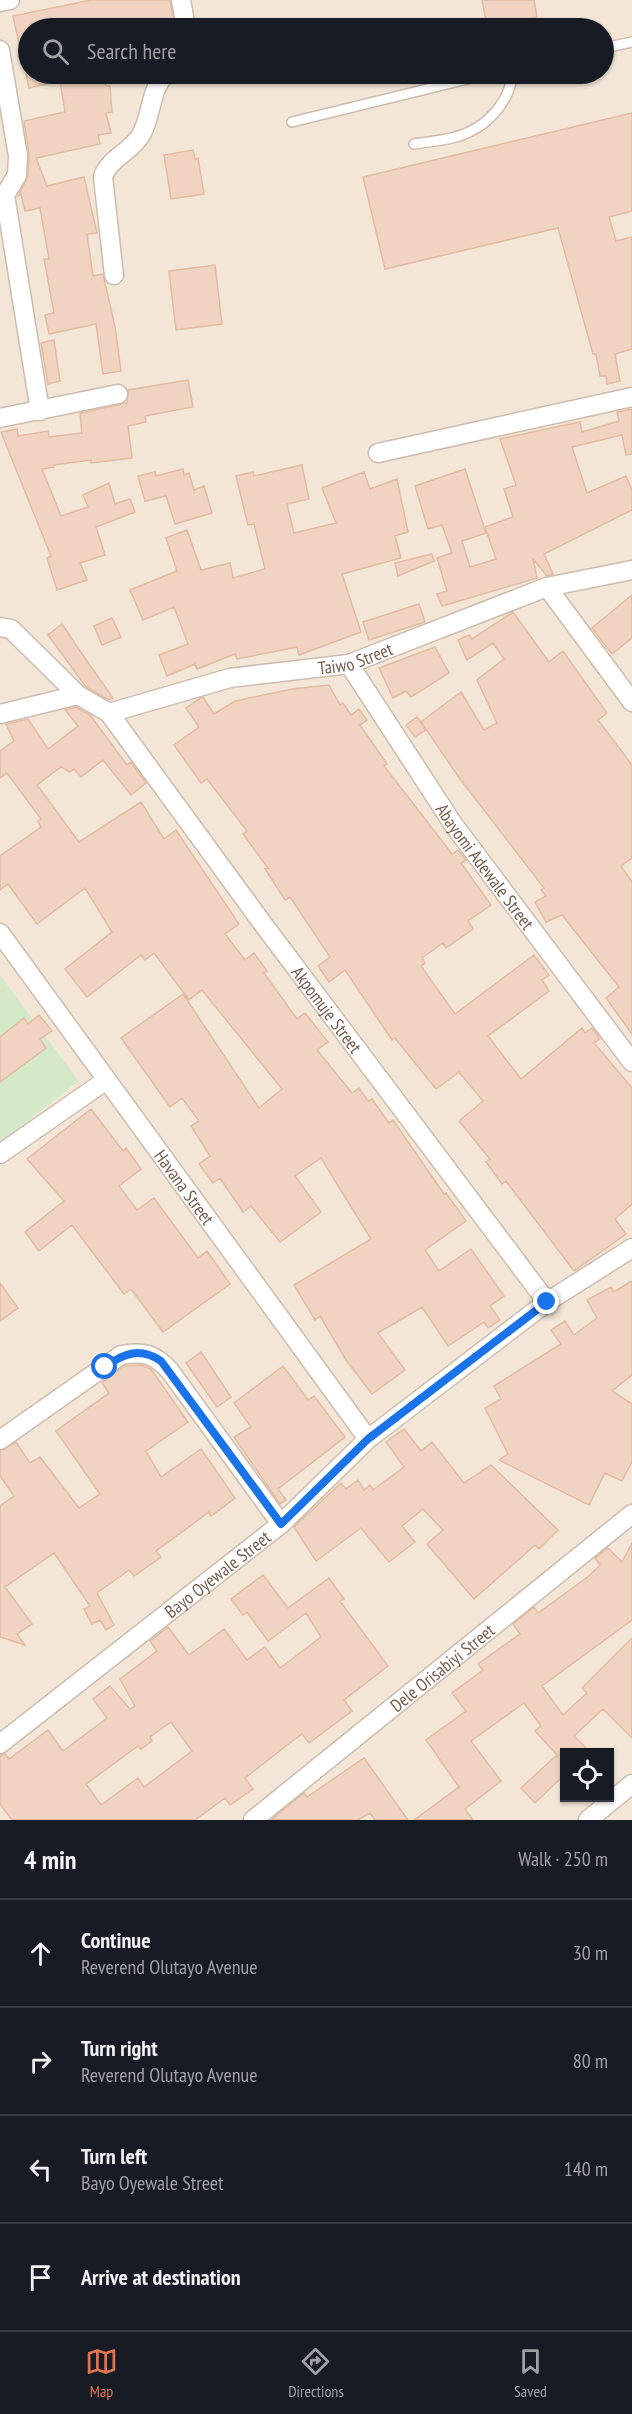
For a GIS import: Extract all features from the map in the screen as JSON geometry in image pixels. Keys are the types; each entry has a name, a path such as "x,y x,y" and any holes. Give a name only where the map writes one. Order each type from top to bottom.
{"street":[{"path":"0,2 10,0"},
{"path":"181,0 184,18"},
{"path":"0,50 18,156 17,175 3,196 40,411"},
{"path":"114,275 103,177 109,165 133,146 142,133 158,84"},
{"path":"0,418 118,394"},
{"path":"378,453 632,397"},
{"name":"Taiwo Street","path":"109,713 230,678 349,664 547,588 632,570"},
{"path":"547,588 632,702"},
{"path":"0,627 11,629 78,695 109,713"},
{"name":"Abayomi Adewale Street","path":"349,664 453,824 632,1062"},
{"path":"0,714 78,695"},
{"name":"Akpomuje Street","path":"109,713 262,924 547,1302"},
{"name":"Havana Street","path":"0,933 105,1081 368,1439"},
{"path":"0,1154 105,1081"},
{"name":"Bayo Oyewale Street","path":"0,1744 281,1524 368,1439 547,1302 632,1248"},
{"path":"0,1440 121,1355 139,1352 152,1355 170,1371 281,1524"},
{"name":"Dele Orisabiyi Street","path":"253,1820 632,1514"},
{"path":"588,1820 632,1784"}],"lane":[{"path":"614,46 632,42"},
{"path":"292,122 447,84"},
{"path":"414,144 469,133 496,113 511,84"}],"shaded area":[{"path":"0,0 632,0 632,1820 0,1820 0,1143 79,1081 0,975"}],"green space":[{"path":"0,975 79,1081 0,1143"}],"building":[{"path":"91,0 170,0 173,18 18,18 18,38 13,16"},
{"path":"482,0 534,0 537,17 485,18"},
{"path":"28,84 47,84 29,88"},
{"path":"60,84 106,84 110,86 112,112 106,113 111,133 98,135 100,144 36,158 47,186 84,177 97,233 87,234 93,276 103,274 115,327 121,371 103,374 96,324 49,334 45,315 54,313 44,259 49,259 40,208 25,211 21,194 18,196 28,176 29,154 24,121 65,112"},
{"path":"632,113 632,211 609,217 616,241 632,237 632,349 615,354 620,381 607,384 606,376 600,376 596,354 593,354 558,228 385,269 363,177"},
{"path":"193,150 195,159 198,158 204,194 171,199 164,155"},
{"path":"215,265 222,324 176,330 169,271"},
{"path":"54,340 60,381 48,384 41,343"},
{"path":"188,380 193,407 145,416 146,422 128,426 132,458 91,463 91,460 42,469 61,516 88,507 83,495 109,483 115,504 130,499 135,512 96,527 105,555 80,563 87,580 57,590 47,558 51,556 1,432 17,429 18,436 48,431 49,437 82,433 80,413 127,403 128,390"},
{"path":"632,409 632,454 626,455 622,435 572,447 587,493 626,476 632,490 632,510 544,554 553,574 547,576 533,559 537,578 442,606 437,594 447,591 437,558 452,553 442,525 428,529 415,486 465,469 486,533 462,541 470,567 496,559 485,527 513,517 504,489 516,485 500,439 580,422 582,432 619,421 617,412"},
{"path":"302,465 309,499 287,504 294,533 336,523 322,488 364,472 370,489 397,479 408,532 395,536 401,558 342,574 361,632 299,655 297,647 237,659 235,654 197,669 195,664 167,676 159,655 188,644 174,607 143,620 130,590 177,571 166,538 187,530 201,570 230,563 233,578 265,569 254,524 248,525 236,476 253,472 254,476"},
{"path":"183,469 184,475 189,473 194,490 204,486 212,513 175,524 166,496 145,501 138,476 155,472 156,476"},
{"path":"432,554 434,561 398,576 395,563"},
{"path":"632,595 632,638 612,654 592,628"},
{"path":"419,604 425,622 369,640 363,622"},
{"path":"513,612 549,662 563,651 607,713 598,720 632,765 632,858 621,866 632,882 632,1034 606,998 619,987 562,915 546,922 535,902 546,896 541,890 544,888 460,779 421,722 461,692 484,730 497,723 477,680 504,659 493,643 467,660 458,640 469,635 472,639"},
{"path":"112,618 121,637 102,645 94,626"},
{"path":"62,624 113,698 109,700 86,687 48,635"},
{"path":"435,647 449,673 411,697 406,691 393,698 379,668"},
{"path":"329,685 340,705 343,703 351,715 359,709 367,720 360,725 387,764 384,766 452,854 458,850 466,860 461,863 491,905 468,921 473,929 446,948 443,943 422,958 425,963 421,966 455,1014 534,955 549,975 542,980 549,991 488,1036 521,1079 582,1028 585,1033 592,1028 600,1039 594,1043 632,1088 632,1204 615,1219 626,1234 574,1271 506,1181 502,1184 486,1162 490,1159 459,1121 483,1101 459,1072 436,1089 395,1038 392,1040 345,970 329,982 318,966 330,957 290,897 285,900 265,869 268,868 243,834 247,831 207,779 201,783 174,745 199,727 186,708 203,697 214,714 235,701 292,689"},
{"path":"76,707 90,715 127,765 131,762 146,783 131,795 103,760 81,777 74,769 70,772 61,767 37,785 79,842 141,802 164,839 176,830 239,924 225,934 245,960 254,953 267,971 264,973 297,1019 305,1013 328,1042 317,1050 352,1093 359,1088 368,1101 372,1099 389,1123 393,1120 444,1194 446,1193 466,1221 425,1250 439,1271 471,1249 504,1296 490,1306 500,1320 488,1328 484,1322 448,1346 422,1307 378,1333 405,1370 372,1394 346,1360 320,1316 315,1320 294,1285 371,1239 321,1158 295,1176 321,1212 280,1242 251,1206 243,1212 220,1178 213,1183 199,1164 210,1156 191,1126 199,1121 182,1098 170,1107 121,1038 183,994 259,1108 282,1089 202,990 189,1000 154,953 145,960 141,955 87,997 65,969 112,932 85,888 37,924 8,884 0,890 0,856 41,827 38,821 41,819 7,773 0,778 0,751 14,741 6,724 28,719 48,749 78,726 65,710"},
{"path":"417,717 426,730 415,737 406,725"},
{"path":"39,1015 52,1031 40,1039 46,1048 0,1082 0,1037 24,1018 28,1024"},
{"path":"91,1109 123,1151 126,1148 141,1169 119,1186 137,1210 154,1198 198,1258 207,1251 230,1284 163,1332 131,1289 124,1294 72,1225 39,1251 25,1232 64,1201 27,1159"},
{"path":"632,1281 632,1375 612,1391 632,1404 632,1462 622,1481 605,1473 589,1505 499,1460 508,1454 485,1408 501,1399 494,1386 561,1344 551,1330 565,1321 574,1335 597,1318 587,1300 611,1287 614,1292"},
{"path":"0,1283 18,1308 0,1321"},
{"path":"201,1352 231,1397 217,1407 186,1363"},
{"path":"141,1365 151,1369 188,1422 146,1451 161,1477 201,1449 235,1498 211,1516 209,1512 156,1551 161,1557 134,1576 129,1570 97,1593 114,1625 106,1630 100,1620 92,1624 84,1609 90,1606 54,1553 5,1587 32,1624 17,1634 25,1645 0,1637 0,1506 14,1496 0,1476 0,1451 16,1442 30,1463 40,1457 79,1508 100,1494 56,1431 109,1393 102,1383 112,1375 125,1366"},
{"path":"283,1366 308,1400 314,1396 345,1437 278,1489 286,1500 280,1504 234,1437 251,1427 234,1403"},
{"path":"404,1429 421,1451 432,1442 464,1483 491,1465 558,1530 539,1549 535,1545 474,1599 427,1544 443,1530 423,1509 402,1526 415,1542 389,1562 361,1528 316,1561 294,1527 341,1483 346,1489 358,1480 364,1490 370,1485 373,1490 404,1467 386,1442"},
{"path":"632,1543 632,1620 542,1686 563,1715 587,1693 582,1688 632,1638 632,1738 603,1709 574,1736 586,1748 560,1748 560,1779 535,1803 521,1788 557,1755 535,1731 541,1726 524,1703 471,1741 501,1781 465,1809 473,1820 414,1820 459,1787 426,1740 466,1711 452,1693 483,1670 478,1664 520,1634 513,1624 534,1607 538,1613 589,1576 600,1565 595,1558 608,1548 622,1562"},
{"path":"263,1575 288,1608 329,1578 344,1599 340,1601 388,1666 344,1700 352,1711 309,1743 302,1734 245,1778 253,1789 230,1805 225,1798 195,1820 12,1820 0,1804 0,1755 5,1754 9,1759 48,1730 63,1751 107,1718 93,1699 110,1686 130,1709 135,1706 120,1679 157,1651 150,1641 168,1627 189,1655 224,1629 247,1660 265,1647 280,1668 321,1637 306,1613 268,1641 247,1612 243,1615 231,1599","holes":["171,1722 192,1751 144,1787 138,1778 101,1805 86,1784 138,1746 141,1749 152,1741 150,1737"]},
{"path":"364,1758 408,1820 375,1820 370,1813 358,1820 271,1820 304,1793 307,1797"}],"route":[{"path":"105,1367 121,1355 139,1352 152,1355 161,1361 281,1524 368,1439 547,1302"}]}
